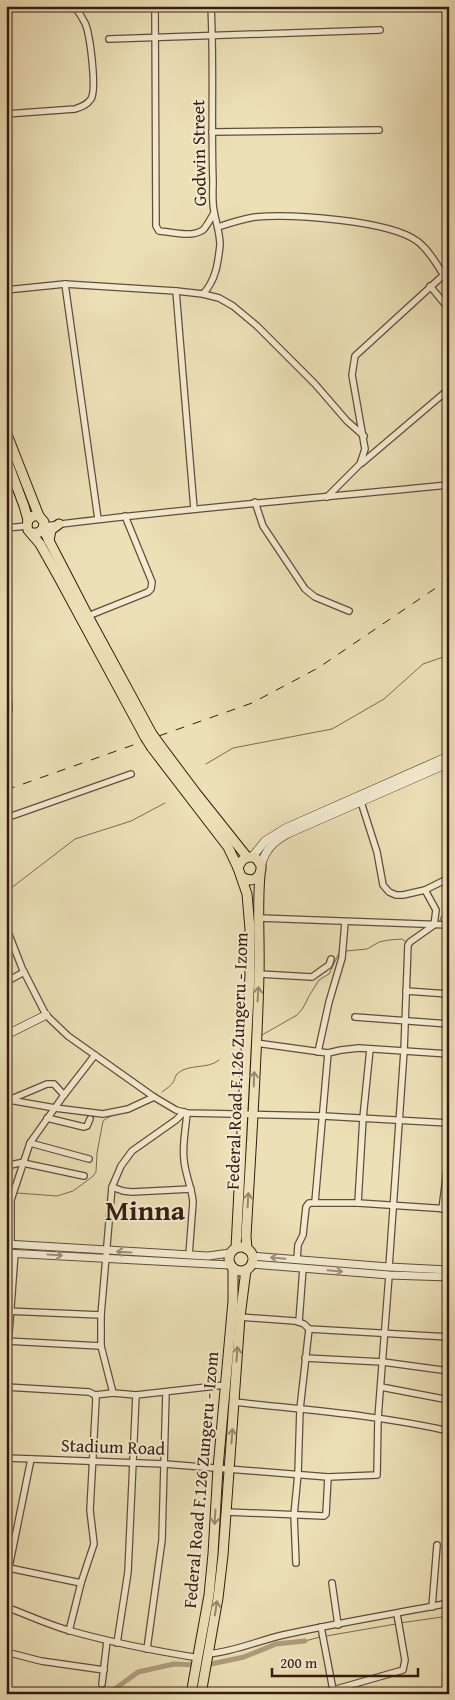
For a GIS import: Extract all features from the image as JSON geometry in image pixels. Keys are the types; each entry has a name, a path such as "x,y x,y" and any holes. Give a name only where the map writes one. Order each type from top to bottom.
{"main road":[{"path":"6,432 39,516 44,522 49,541 149,735"},
{"path":"6,458 24,506 29,526 149,735 228,847 242,877 250,880 257,878 260,875 264,856 270,846 287,834 449,763"},
{"path":"29,526 33,516 39,516"},
{"path":"49,541 51,530 59,524"},
{"path":"29,526 38,533 44,527"},
{"path":"156,746 250,857 256,858 261,865"},
{"path":"238,868 239,863 250,857 265,841 286,828 449,756"},
{"name":"Federal Road F.126 Zungeru - Izom","path":"202,1694 200,1664 209,1655 218,1598 227,1512 240,1317 249,1260 246,1236 259,974 260,875"},
{"name":"Federal Road F.126 Zungeru - Izom","path":"191,1694 200,1664 209,1595 233,1301 232,1266 229,1261 233,1251 243,1115 250,974 250,929 247,894 242,877"},
{"path":"6,1035 46,1015"},
{"path":"232,1266 239,1271 249,1260 240,1247 233,1251"}],"street":[{"path":"6,114 75,109 84,106 91,99 94,90 93,72 85,24 74,6"},
{"path":"155,6 156,226 159,231 194,233 203,230 214,213"},
{"name":"Godwin Street","path":"203,294 210,287 214,277 220,242 214,213 212,132 213,35 211,6"},
{"path":"109,39 380,30"},
{"path":"212,132 379,130"},
{"path":"218,227 255,218 301,217 388,228 418,242 443,274"},
{"path":"360,464 365,449 352,376 354,356 449,270"},
{"path":"6,290 65,284 176,291 219,298 233,306 257,326 315,384 347,421 364,436"},
{"path":"65,284 98,519"},
{"path":"430,286 449,308"},
{"path":"176,291 194,509"},
{"path":"326,497 360,464 449,389"},
{"path":"44,527 98,519 255,502 449,485"},
{"path":"255,502 263,526 305,589 315,597 349,611"},
{"path":"88,616 148,592 151,589 152,582 125,516"},
{"path":"6,528 29,526"},
{"path":"6,691 10,702 6,718"},
{"path":"6,818 130,774"},
{"path":"361,802 377,852 385,889 396,896 403,896 425,890 449,878"},
{"path":"378,1418 384,1362 409,943 434,925 436,910 425,890"},
{"path":"259,918 449,925"},
{"path":"318,1052 330,996 343,951 344,922"},
{"path":"6,927 24,972 46,1015 68,1036 95,1056 176,1110 243,1115 322,1116 449,1123"},
{"path":"259,974 312,977 329,965 331,959"},
{"path":"6,982 24,972"},
{"path":"406,990 449,994"},
{"path":"355,1017 449,1024"},
{"path":"256,1043 328,1054 346,1049 449,1054"},
{"path":"358,1203 362,1118 370,1049"},
{"path":"315,1202 328,1054"},
{"path":"95,1056 30,1143 11,1200 8,1244 232,1266"},
{"path":"7,1100 47,1084 54,1084 64,1095"},
{"path":"7,1100 103,1114 128,1109 154,1097"},
{"path":"113,1394 101,1346 101,1315 112,1187 121,1166 132,1151 185,1112"},
{"path":"185,1112 184,1162 193,1202 189,1255"},
{"path":"48,1118 84,1127 87,1126 90,1120"},
{"path":"30,1143 90,1159"},
{"path":"297,1260 298,1245 303,1235 307,1204 315,1202 358,1203 445,1209 449,1154"},
{"path":"6,1166 24,1163 84,1176"},
{"path":"112,1187 132,1192 191,1190"},
{"path":"6,1253 208,1256 233,1251"},
{"path":"6,1373 8,1311 15,1253"},
{"path":"249,1260 297,1260 449,1277"},
{"path":"249,1260 303,1268 389,1271 449,1270"},
{"path":"299,1322 303,1268"},
{"path":"8,1311 101,1315"},
{"path":"240,1317 299,1322 309,1329 449,1337"},
{"path":"296,1563 294,1515 298,1474 300,1409 309,1329"},
{"path":"7,1341 101,1346"},
{"path":"305,1358 384,1362 449,1371"},
{"path":"6,1387 89,1392 95,1396 113,1394 136,1395 225,1385"},
{"path":"381,1387 449,1400"},
{"path":"147,1649 162,1540 166,1392"},
{"path":"117,1643 128,1572 129,1516 134,1463 136,1395"},
{"path":"69,1630 81,1583 94,1544 90,1510 95,1396"},
{"path":"234,1402 411,1422 449,1431"},
{"name":"Stadium Road","path":"6,1458 165,1464 328,1477 377,1475 378,1418"},
{"path":"6,1582 31,1459"},
{"path":"227,1512 324,1516 326,1514 328,1477"},
{"path":"432,1606 437,1546"},
{"path":"9,1568 81,1583"},
{"path":"332,1583 338,1625"},
{"path":"209,1655 232,1651 258,1641 321,1630 338,1625 398,1617 432,1606 449,1603"},
{"path":"6,1607 69,1630 200,1664"},
{"path":"319,1694 403,1670 405,1660 398,1617"},
{"path":"321,1630 333,1690"},
{"path":"102,1684 107,1641"},
{"path":"6,1652 41,1661 104,1670"}],"waterway":[{"path":"206,764 233,748 332,729 384,699 423,664 449,655"},
{"path":"6,892 75,839 131,821 165,803"},
{"path":"440,921 441,917 449,911"},
{"path":"346,951 367,949 379,942 389,940 402,939 407,943"},
{"path":"262,1035 297,1015 319,980 329,974 339,953"},
{"path":"162,1092 182,1071 192,1067 209,1065 219,1060"},
{"path":"17,1193 57,1196 73,1191 96,1172 97,1153 103,1121 111,1116 146,1104"},
{"path":"400,1623 449,1616"},
{"path":"326,1636 396,1624"},
{"path":"305,1641 320,1637"},
{"path":"206,1665 244,1657 276,1644 305,1641"},
{"path":"108,1694 138,1672 174,1664 198,1665"}],"railway":[{"path":"6,790 252,703 318,668 449,579"}],"district":[{"name":"Minna","path":"145,1210"}]}
